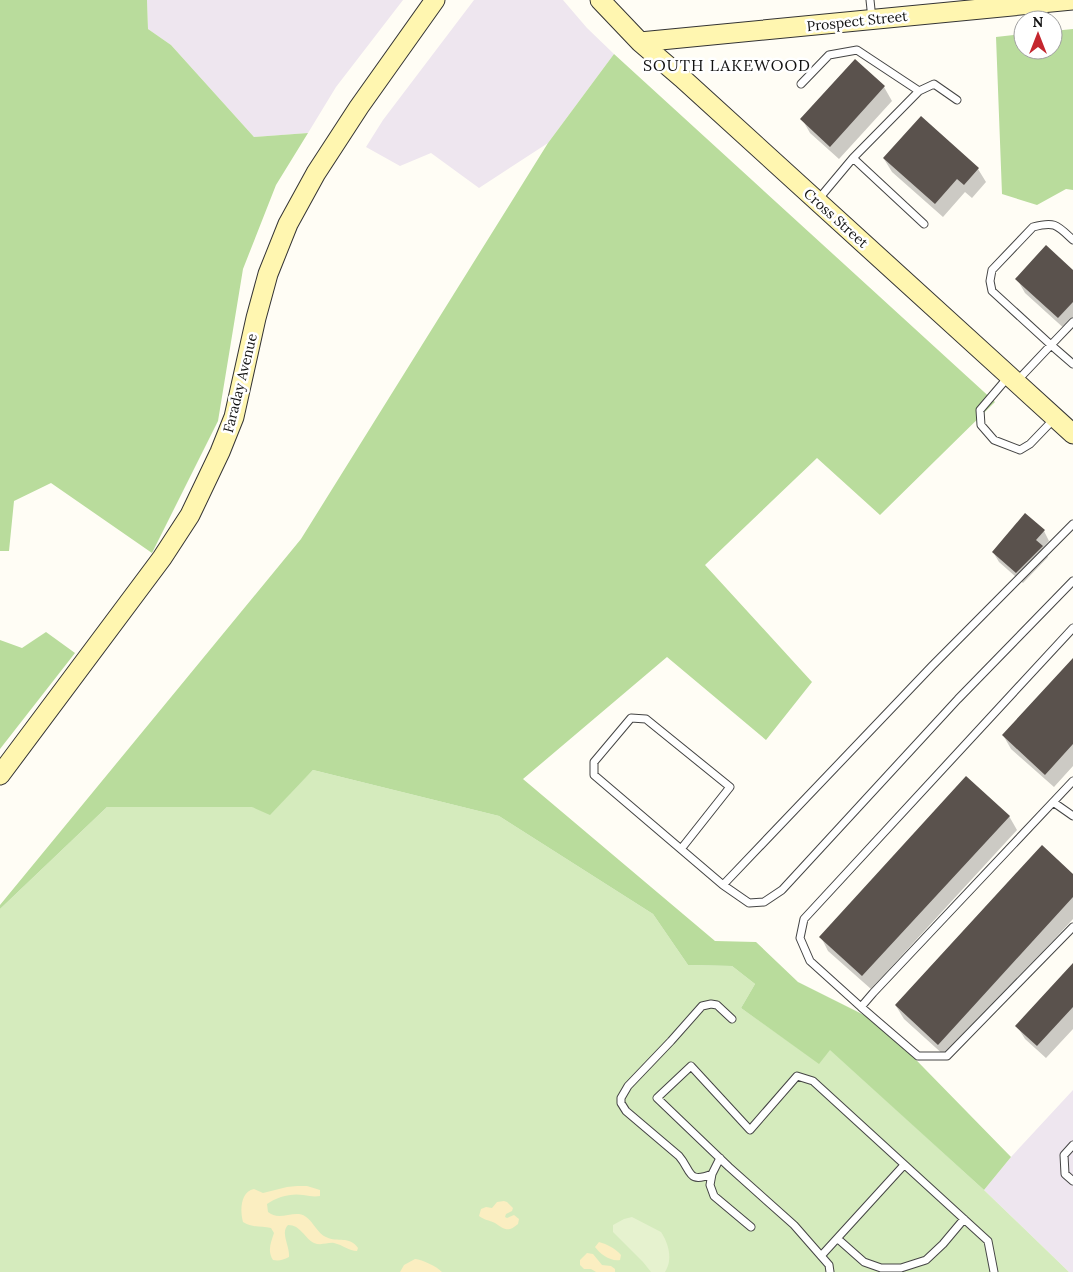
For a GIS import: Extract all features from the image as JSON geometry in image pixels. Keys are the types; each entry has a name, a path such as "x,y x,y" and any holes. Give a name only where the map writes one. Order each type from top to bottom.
{"street":[{"name":"Faraday Avenue","path":"0,775 162,558 190,515 220,452 234,417 268,274 288,224 316,173 359,106 435,0"},
{"name":"Cross Street","path":"600,0 640,42 1073,434"},
{"name":"Prospect Street","path":"640,42 1033,2 1073,0"}],"lane":[{"path":"870,0 872,19"},
{"path":"801,84 829,55 856,50 919,90"},
{"path":"817,201 853,158 919,90 934,84 956,100"},
{"path":"853,158 924,224"},
{"path":"1073,240 1059,227 1051,224 1033,227 992,270 990,281 992,290 1073,364"},
{"path":"1055,418 1030,444 1020,450 994,440 981,425 980,410 1051,345 1073,322"},
{"path":"723,885 932,666 1073,524"},
{"path":"681,849 730,788 646,719 632,718 594,762 594,774 681,849 723,885 749,903 764,902 782,890 958,699 1073,580"},
{"path":"1073,628 804,919 800,938 810,961 918,1056 947,1056 1073,927"},
{"path":"862,1008 873,993 1073,780"},
{"path":"1053,802 1073,816"},
{"path":"712,1174 702,1178 696,1178 690,1174 679,1156 626,1111 621,1098 628,1086 702,1006 717,1005 732,1018"},
{"path":"830,1272 830,1265 794,1225 657,1098 690,1066 750,1130 797,1076 814,1081 988,1241 994,1272"},
{"path":"1073,1145 1064,1154 1065,1174 1073,1181"},
{"path":"720,1158 712,1174 710,1184 714,1196 751,1227"},
{"path":"822,1256 904,1165"},
{"path":"838,1238 864,1262 881,1268 902,1268 926,1260 943,1244 964,1219"}],"shaded area":[{"path":"147,0 403,0 336,87 308,133 254,137 171,45 148,29"},
{"path":"474,0 563,0 587,28 614,54 548,143 479,188 431,153 400,166 366,147 383,120"},
{"path":"1073,1090 1073,1272 1069,1272 984,1190 1011,1157"}],"green space":[{"path":"0,0 147,0 148,29 171,45 254,137 308,133 276,185 243,269 218,421 152,553 51,483 14,501 9,551 0,551"},
{"path":"1073,29 1073,190 1066,189 1037,205 1002,194 996,37 1013,35 1013,60 1063,60 1063,30"},
{"path":"614,54 995,402 880,515 817,458 705,565 812,682 766,740 667,657 523,779 715,941 756,942 798,982 880,1023 1011,1157 984,1190 830,1050 819,1064 741,1008 755,984 732,966 688,965 653,914 499,816 313,770 270,815 252,807 107,807 0,909 0,905 301,539 548,143"},
{"path":"46,632 75,653 0,749 0,640 22,648"},
{"path":"313,770 499,816 653,914 688,965 732,966 755,984 741,1008 819,1063 830,1049 984,1190 1069,1272 0,1272 0,909 107,807 253,807 270,814"},
{"path":"632,1217 661,1232 669,1252 669,1262 665,1272 651,1272 613,1232 613,1225"}],"sand":[{"path":"297,1186 307,1186 320,1190 320,1196 289,1195 267,1204 268,1212 275,1216 303,1215 322,1235 330,1239 347,1240 355,1244 358,1248 357,1251 334,1243 314,1243 299,1229 288,1225 285,1236 289,1257 273,1260 270,1250 274,1233 271,1228 253,1226 243,1222 241,1213 242,1202 246,1194 254,1189 263,1193"},
{"path":"504,1201 513,1208 505,1217 514,1215 519,1219 515,1227 506,1229 479,1216 481,1209 486,1207 492,1208 497,1202"},
{"path":"599,1242 617,1251 621,1255 620,1260 609,1259 600,1252 595,1247"},
{"path":"587,1253 593,1254 602,1265 611,1266 615,1269 615,1272 596,1272 591,1269 584,1269 580,1265 580,1260"},
{"path":"415,1259 429,1264 442,1272 400,1272 404,1265"}],"building":[{"path":"855,59 885,86 830,147 800,119"},
{"path":"921,116 979,168 964,185 957,179 935,204 883,158"},
{"path":"1046,245 1073,270 1073,302 1058,318 1015,279"},
{"path":"1025,513 1045,530 1036,540 1043,546 1016,573 992,552"},
{"path":"1073,658 1073,744 1045,775 1002,735"},
{"path":"966,776 1010,816 862,976 819,937"},
{"path":"1042,845 1073,874 1073,897 938,1045 895,1005"},
{"path":"1073,963 1073,1007 1037,1046 1015,1026"}],"district":[{"name":"SOUTH LAKEWOOD","path":"727,65"}]}
